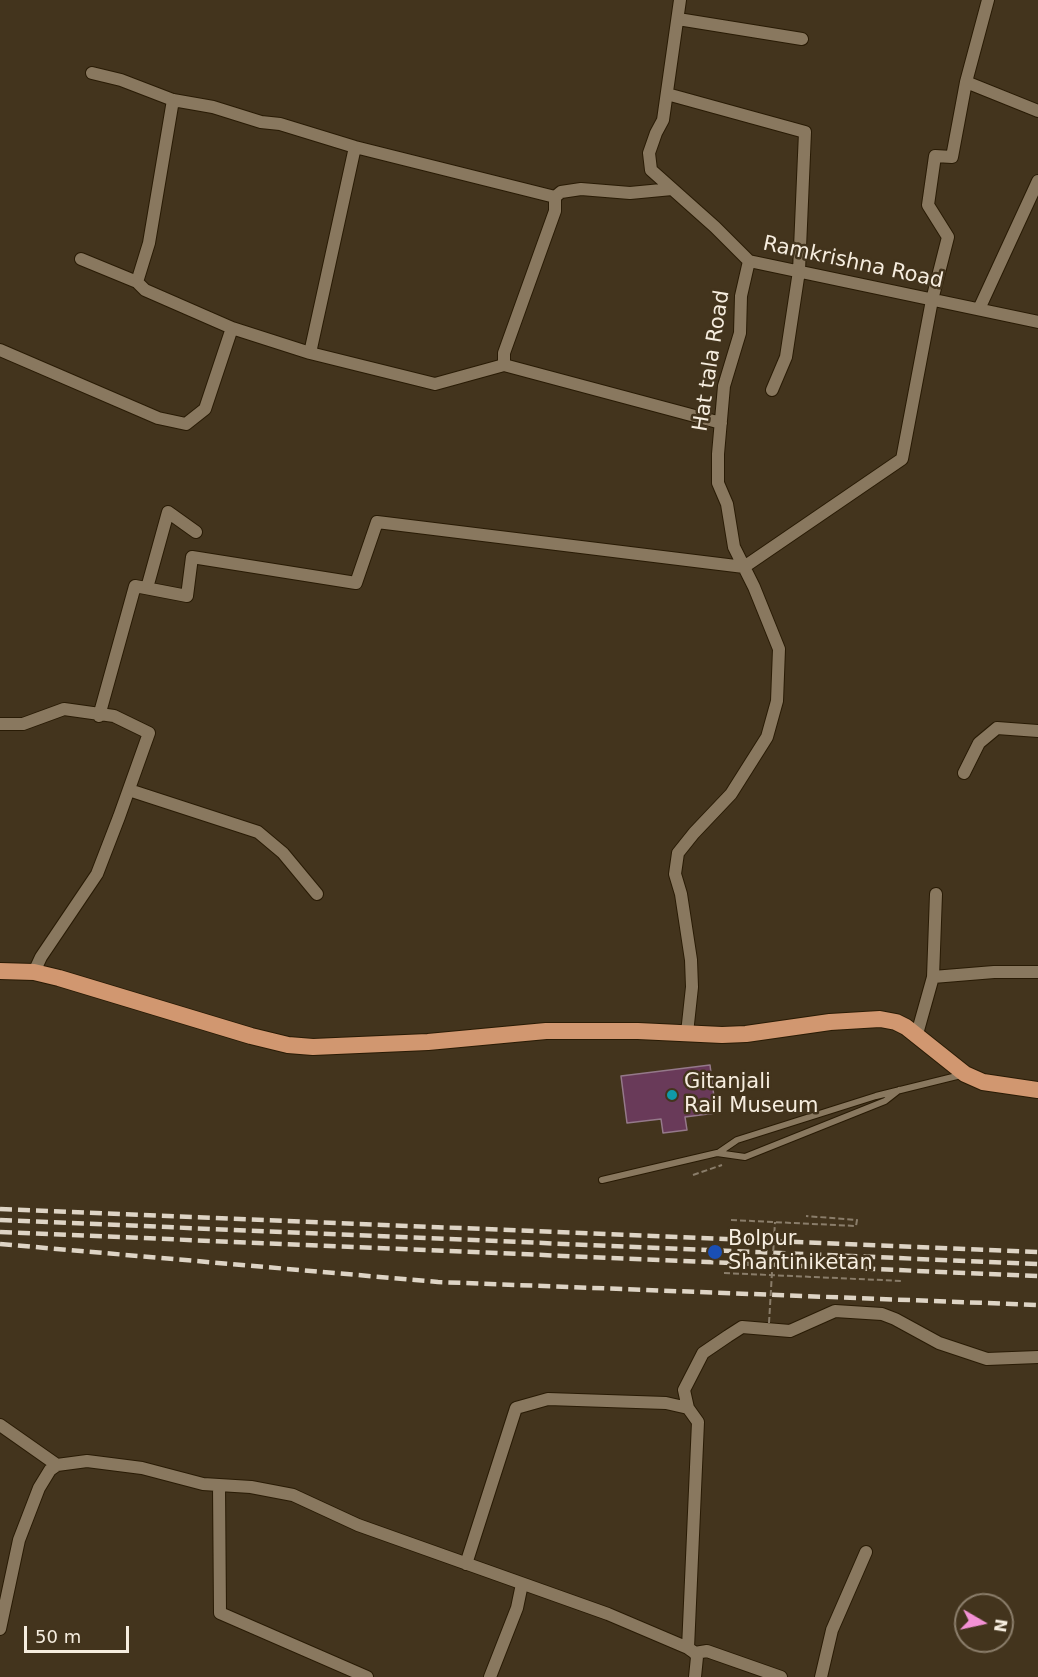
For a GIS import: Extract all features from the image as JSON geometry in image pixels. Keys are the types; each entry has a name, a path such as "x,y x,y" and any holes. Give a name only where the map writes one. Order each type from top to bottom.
{"highway":[{"path":"0,971 34,972 240,1033 288,1045 314,1047 428,1042 546,1031 638,1030 746,1034 830,1022 880,1019 896,1022 917,1034 965,1074 983,1082 1038,1090"}],"street":[{"name":"Ramkrishna Road","path":"680,0 663,120 649,153 651,170 749,261 1038,322"},
{"path":"99,715 135,586 187,596 192,557 356,583 377,522 744,567 902,459 932,300 948,237 928,205 935,156 952,157 966,82 988,0"},
{"path":"678,19 802,39"},
{"path":"92,73 121,80 173,100 213,107 261,122 280,124 355,147 555,197"},
{"path":"966,82 1038,111"},
{"path":"667,94 805,132 799,271 786,357 772,390"},
{"path":"137,282 149,243 173,100"},
{"path":"310,353 355,147"},
{"path":"979,309 1038,181"},
{"path":"555,197 561,192 581,189 630,193 672,189"},
{"path":"504,365 504,353 555,211 555,197"},
{"path":"81,259 137,282 145,290 232,328 310,353 435,384 504,365 721,423"},
{"name":"Hat tala Road","path":"687,1033 692,987 691,960 681,894 675,874 678,853 731,794 766,737 777,701 779,649 734,547 728,504 718,483 724,386 740,333 741,296 749,261"},
{"path":"0,350 158,418 186,424 205,409 232,328"},
{"path":"147,588 168,512 196,532"},
{"path":"0,724 23,724 64,710 114,716 149,733 97,874 41,957 34,972"},
{"path":"964,773 980,743 997,728 1038,731"},
{"path":"129,790 258,832 283,853 317,894"},
{"path":"917,1034 933,977 936,894"},
{"path":"933,977 994,972 1038,972"},
{"path":"695,1677 697,1658 692,1650 698,1422 688,1408 684,1390 703,1353 742,1327 790,1331 835,1311 882,1314 896,1319 939,1343 987,1359 1038,1357"},
{"path":"466,1564 516,1408 548,1399 666,1403 688,1408"},
{"path":"0,1425 57,1465"},
{"path":"0,1629 6,1572 39,1488 50,1470 57,1465 87,1461 142,1468 203,1484 251,1487 293,1495 358,1525 608,1614 692,1650 707,1651 780,1677"},
{"path":"219,1485 220,1613 367,1677"},
{"path":"821,1677 832,1630 866,1552"},
{"path":"490,1677 517,1608 522,1584"}],"lane":[{"path":"602,1180 717,1153 737,1140 899,1090 965,1074"},
{"path":"717,1153 745,1157 885,1101 899,1090"}],"path":[{"path":"693,1175 745,1157"},
{"path":"731,1220 856,1226 857,1220 806,1216"},
{"path":"769,1323 775,1222"},
{"path":"724,1273 903,1281"}],"building":[{"path":"710,1065 716,1113 685,1117 687,1130 663,1133 661,1119 627,1123 621,1076"}],"railway":[{"path":"0,1209 1038,1252"},
{"path":"0,1220 1038,1264"},
{"path":"0,1232 1038,1276"},
{"path":"0,1244 438,1282 1038,1305"}],"place":[{"name":"Gitanjali Rail Museum","path":"672,1095"},
{"name":"Bolpur Shantiniketan","path":"715,1252"}]}
